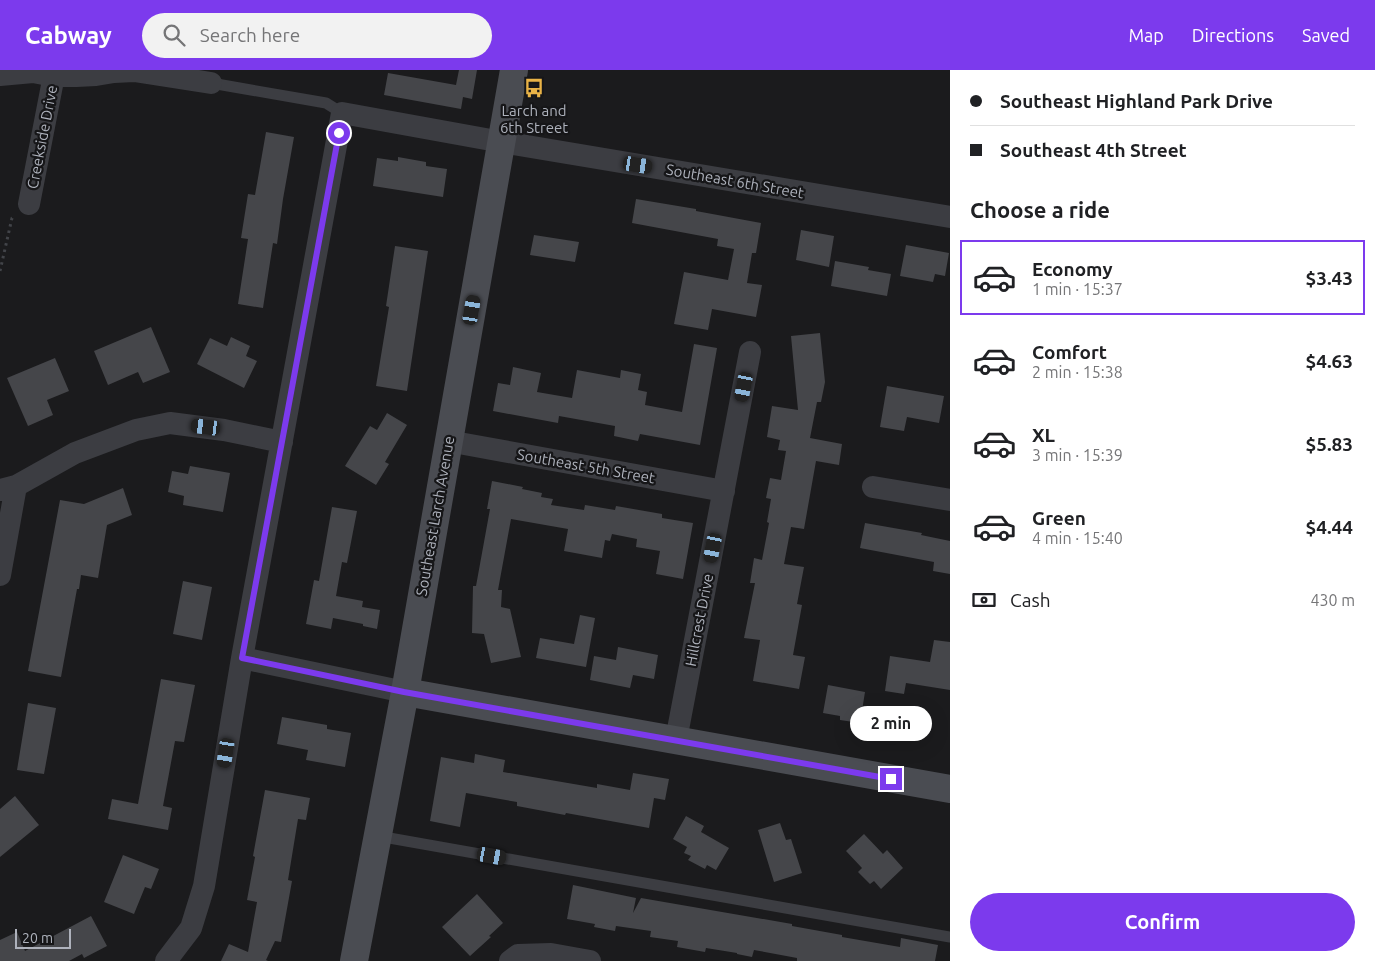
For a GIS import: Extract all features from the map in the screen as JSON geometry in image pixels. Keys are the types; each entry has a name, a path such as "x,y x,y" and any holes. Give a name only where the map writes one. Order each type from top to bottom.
{"main road":[{"name":"Southeast Larch Avenue","path":"354,961 404,692 514,70"},
{"path":"404,692 950,790"}],"street":[{"path":"0,75 33,72 76,76 134,71 212,83"},
{"name":"Creekside Drive","path":"29,204 55,73"},
{"name":"Southeast 6th Street","path":"342,113 502,142 950,217"},
{"path":"166,961 191,928 204,886 242,658 342,113"},
{"name":"Hillcrest Drive","path":"676,740 750,352"},
{"path":"0,575 8,488 75,453 136,430 170,423 224,430 282,442"},
{"name":"Southeast 5th Street","path":"448,441 724,491"},
{"path":"873,487 950,500"},
{"path":"242,658 404,692"},
{"path":"510,961 518,955 551,954 590,961"}],"lane":[{"path":"212,83 326,103 342,113"},
{"path":"378,836 950,937"}],"path":[{"path":"0,271 12,218 29,204"}],"building":[{"path":"459,70 477,70 472,99 463,97 461,109 384,95 388,73 456,85"},
{"path":"266,132 294,137 277,244 273,243 263,308 238,304 248,239 241,238 248,194 255,195"},
{"path":"398,157 426,162 426,166 447,169 443,197 373,186 377,158 398,161"},
{"path":"636,199 761,223 756,253 752,253 747,283 762,285 756,317 712,309 708,330 674,324 684,272 728,280 734,249 717,246 718,239 632,223"},
{"path":"801,230 834,236 829,267 796,260"},
{"path":"534,235 579,242 575,262 530,255"},
{"path":"906,245 949,253 945,276 935,274 933,282 900,276"},
{"path":"395,246 428,251 407,391 376,386 389,307 386,306"},
{"path":"835,261 869,267 868,270 891,274 887,296 831,286"},
{"path":"151,327 170,372 143,383 138,372 108,385 94,351"},
{"path":"820,333 825,382 821,402 817,402 810,438 842,444 839,465 816,461 804,529 791,527 784,564 804,567 797,604 802,605 793,655 805,657 799,689 753,681 760,640 744,638 755,583 750,583 754,558 762,560 769,523 767,522 771,499 766,498 770,478 781,480 786,451 778,450 780,440 767,437 772,406 798,410 791,336"},
{"path":"231,337 250,346 246,356 257,361 244,388 197,364 210,338 227,346"},
{"path":"694,344 717,348 700,445 640,434 638,441 614,436 615,426 559,416 558,423 493,411 498,383 510,385 513,367 541,373 537,392 572,398 577,370 620,378 621,370 641,374 638,390 647,392 645,405 682,412"},
{"path":"55,358 69,391 47,400 53,415 28,426 7,378"},
{"path":"887,386 944,396 939,423 907,417 904,431 880,427"},
{"path":"387,413 407,425 385,462 389,464 376,485 345,466 370,426 377,430"},
{"path":"190,466 230,473 223,512 183,505 184,496 168,492 172,471 188,474"},
{"path":"492,481 542,493 541,497 553,499 551,505 584,510 585,505 615,510 616,506 662,514 662,518 693,523 683,579 656,574 660,551 636,547 637,539 612,534 610,541 605,540 602,558 564,551 568,529 511,519 498,590 502,590 501,607 510,609 521,657 491,663 484,634 472,633 473,586 476,586 490,509 487,509"},
{"path":"123,488 132,515 107,525 98,578 81,575 61,677 28,671 60,500 84,504"},
{"path":"332,507 357,511 347,563 342,562 336,596 363,601 362,607 380,610 377,629 333,618 331,629 306,624 314,580 319,581"},
{"path":"865,523 922,533 921,535 950,541 950,574 933,571 934,562 860,548"},
{"path":"183,581 212,587 202,640 173,634"},
{"path":"580,615 595,618 586,667 536,658 540,638 574,644"},
{"path":"934,640 950,642 950,690 906,683 904,694 885,691 890,656 930,662"},
{"path":"618,647 658,655 654,679 633,675 630,688 590,680 594,656 616,660"},
{"path":"161,679 195,685 184,742 175,741 163,806 172,808 168,830 108,819 112,799 138,804"},
{"path":"828,685 865,692 860,723 840,720 840,716 823,713"},
{"path":"28,703 56,708 44,774 17,770"},
{"path":"282,717 327,725 327,729 351,733 345,767 306,760 308,750 277,744"},
{"path":"475,754 505,760 503,772 597,788 597,784 630,790 633,773 669,779 665,800 654,798 649,828 517,806 517,802 466,793 460,827 430,821 441,757 474,763"},
{"path":"265,790 310,798 306,820 298,819 288,880 292,881 281,942 275,941 266,960 268,961 221,961 229,944 248,952 257,902 247,900"},
{"path":"15,796 39,825 0,857 0,809"},
{"path":"686,816 704,826 701,832 729,848 716,870 707,865 705,869 688,860 691,856 684,853 687,847 673,839"},
{"path":"780,823 786,840 791,839 802,873 774,882 758,830"},
{"path":"864,834 883,854 887,850 903,868 881,889 874,881 870,884 858,872 862,868 846,851"},
{"path":"123,855 159,869 151,889 145,887 134,914 104,902"},
{"path":"573,885 636,898 633,913 641,898 792,924 792,926 842,935 842,937 900,947 901,938 938,945 935,961 797,961 797,958 754,950 752,957 706,948 705,952 677,947 678,941 650,937 651,931 616,926 615,931 594,927 595,924 567,919"},
{"path":"477,894 503,923 470,956 442,927"},
{"path":"91,916 107,946 84,958 82,954 69,961 0,961 0,940 17,932 25,951"}],"place":[{"name":"Larch and 6th Street","path":"534,88"}],"route":[{"path":"339,133 242,658 404,692 891,779"}]}
